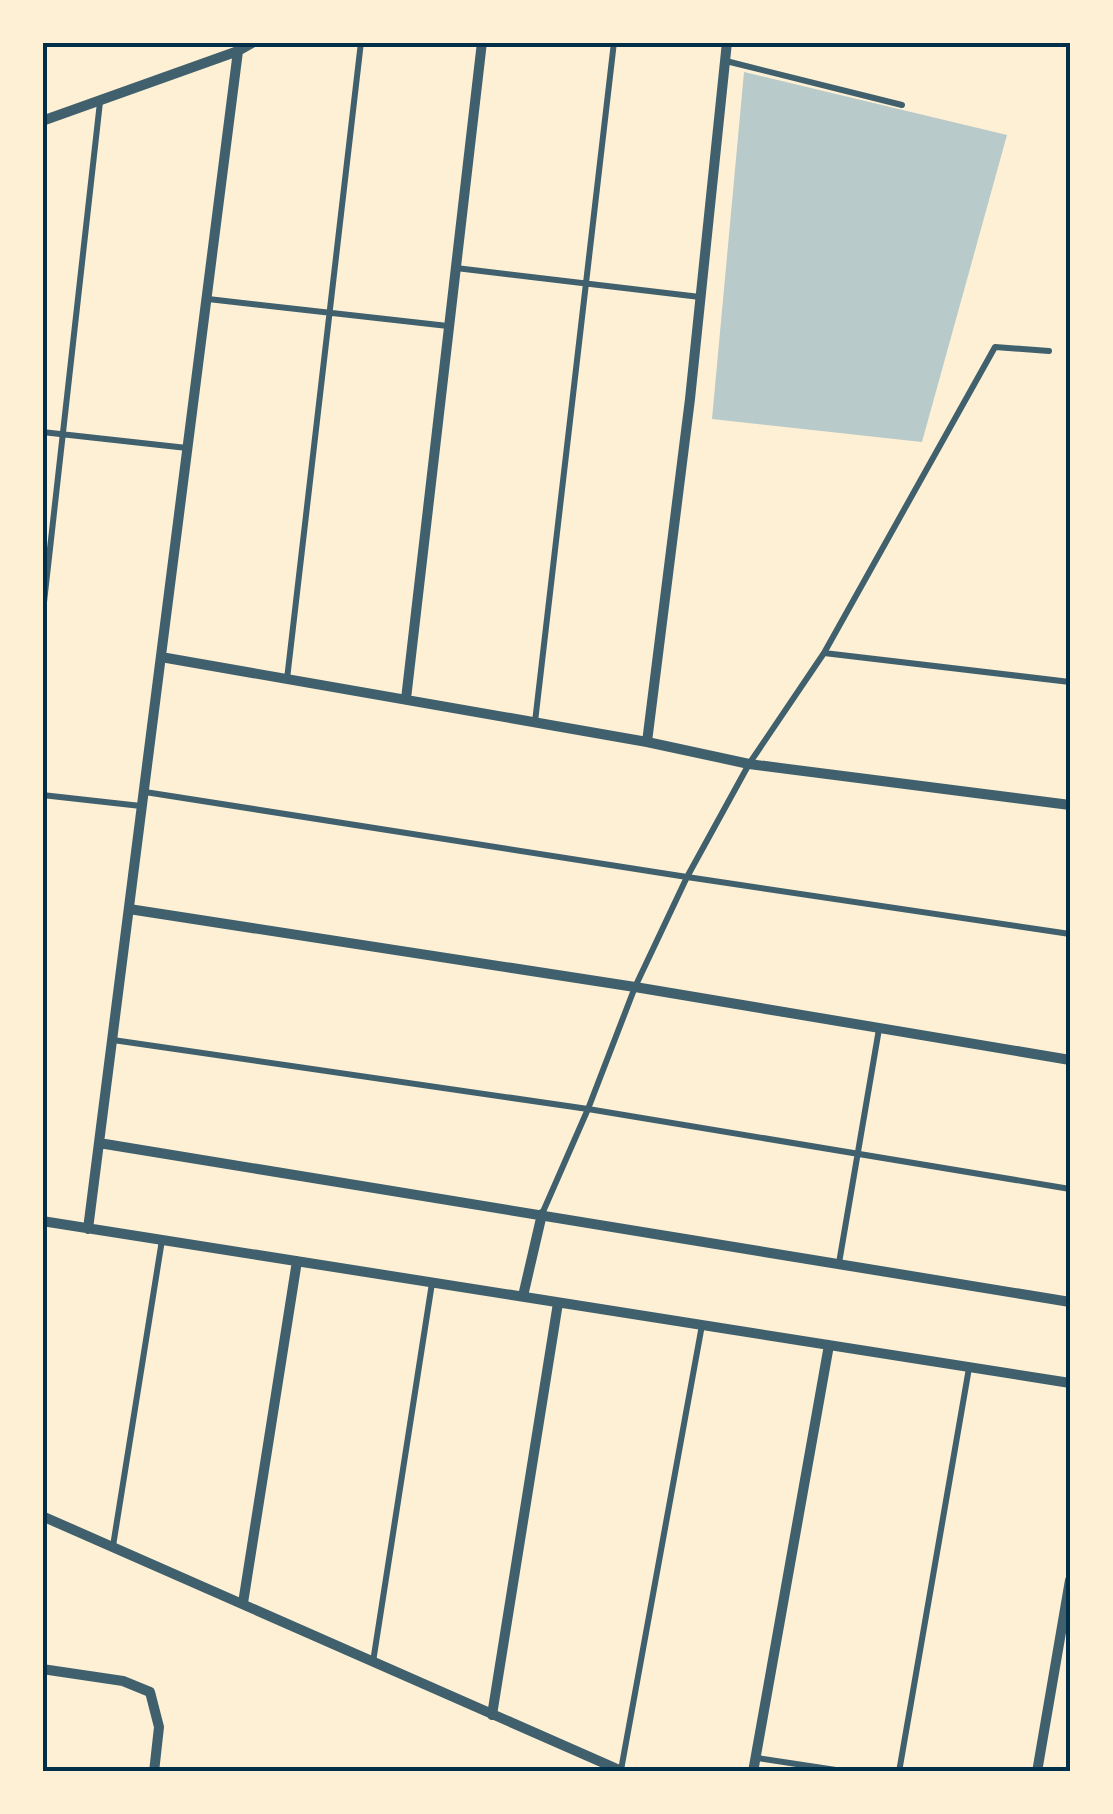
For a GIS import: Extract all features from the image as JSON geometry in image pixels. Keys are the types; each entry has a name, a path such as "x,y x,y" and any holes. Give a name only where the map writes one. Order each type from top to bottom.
{"street":[{"path":"42,121 254,42"},
{"path":"406,699 482,42"},
{"path":"647,742 728,42"},
{"path":"88,1229 238,51"},
{"path":"161,656 647,742 749,764 1070,804"},
{"path":"129,909 1070,1060"},
{"path":"99,1143 1070,1302"},
{"path":"524,1296 542,1214"},
{"path":"42,1222 1070,1383"},
{"path":"243,1603 297,1261"},
{"path":"492,1715 558,1302"},
{"path":"754,1772 829,1345"},
{"path":"42,1516 622,1771"},
{"path":"1037,1772 1070,1580"},
{"path":"42,1669 123,1681 150,1692 158,1727 154,1772"}],"lane":[{"path":"287,679 361,42"},
{"path":"535,722 614,42"},
{"path":"726,61 902,104"},
{"path":"42,620 100,100"},
{"path":"456,268 701,297"},
{"path":"208,299 450,326"},
{"path":"542,1214 636,988 688,877 749,764 824,652 995,347 1049,351"},
{"path":"42,432 188,448"},
{"path":"824,652 1070,682"},
{"path":"144,792 1070,934"},
{"path":"42,795 142,806"},
{"path":"840,1264 879,1028"},
{"path":"112,1040 588,1108 1070,1189"},
{"path":"113,1547 162,1240"},
{"path":"372,1662 432,1283"},
{"path":"622,1771 702,1325"},
{"path":"898,1772 970,1367"},
{"path":"757,1758 850,1772"}],"shaded area":[{"path":"744,72 1007,135 922,442 712,419"}]}
